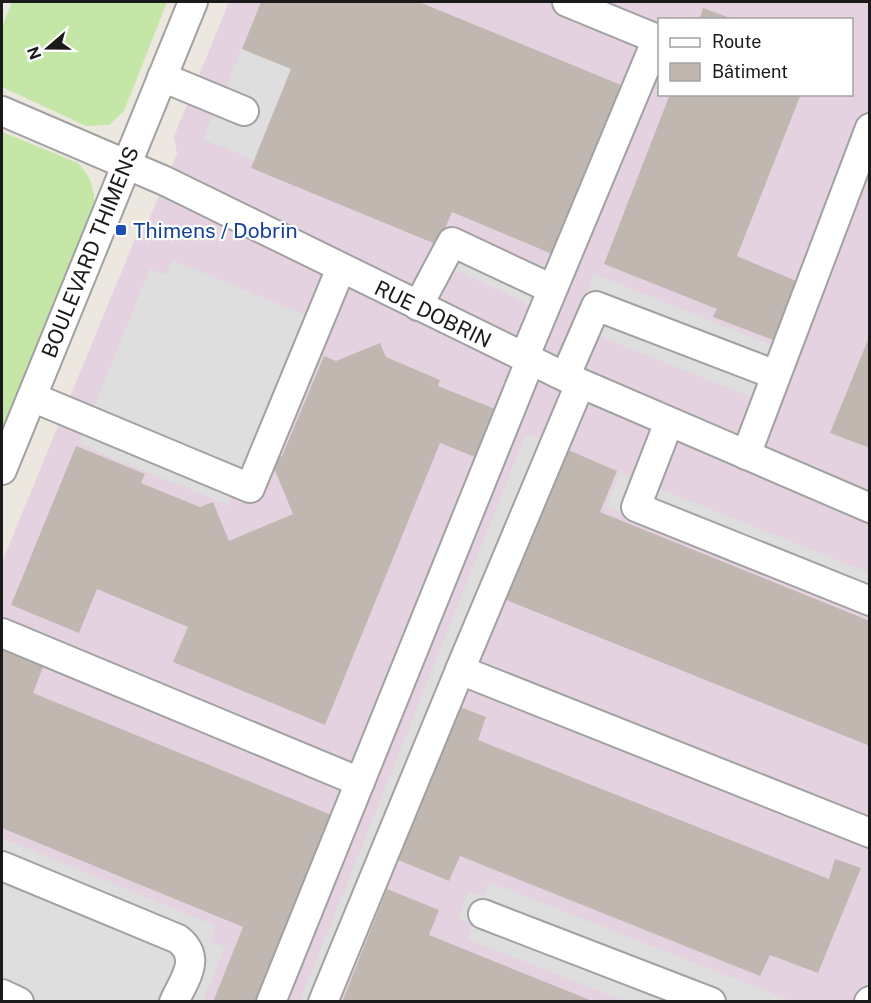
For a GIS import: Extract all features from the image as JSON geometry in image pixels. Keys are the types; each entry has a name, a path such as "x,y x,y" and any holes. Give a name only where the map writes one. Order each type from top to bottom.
{"street":[{"name":"BOULEVARD THIMENS","path":"2,470 193,2"},
{"path":"271,1002 527,359 552,289 657,39 567,2"},
{"path":"162,77 244,111"},
{"name":"RUE DOBRIN","path":"2,111 165,181 573,381 870,508"},
{"path":"746,455 870,128"},
{"path":"418,306 452,242 552,289"},
{"path":"32,397 250,488 341,268"},
{"path":"323,1002 460,670 573,381 596,306 776,375"},
{"path":"669,422 636,507 870,601"},
{"path":"2,633 360,782"},
{"path":"460,670 870,833"},
{"path":"2,866 178,939 188,946 191,964 174,1002"},
{"path":"483,914 711,1002"},
{"path":"2,994 20,1002"}],"shaded area":[{"path":"229,2 869,2 869,1001 2,1002 2,562 135,239 149,219 177,154 174,136"},
{"path":"242,49 291,69 254,160 203,139"},
{"path":"459,247 541,288 532,306 450,267"},
{"path":"172,260 305,315 228,505 79,444 150,269 166,275"},
{"path":"594,274 771,345 751,397 574,326"},
{"path":"526,434 546,441 323,1001 300,1002"},
{"path":"620,473 869,573 869,612 606,507"},
{"path":"2,838 216,926 210,941 225,947 203,1001 2,1001"},
{"path":"489,882 791,1001 625,1001 467,939 473,924 458,918 469,891 484,896"}],"green space":[{"path":"12,2 167,2 124,111 109,125 86,126 2,87 2,27"},
{"path":"2,132 78,163 89,178 93,189 94,208 2,432"}],"building":[{"path":"261,2 419,2 626,87 557,256 452,212 438,245 251,168 291,69 242,49"},
{"path":"703,8 730,18 700,18"},
{"path":"669,96 800,96 737,256 796,281 773,340 713,317 717,309 604,264"},
{"path":"870,335 870,448 830,433"},
{"path":"380,343 386,357 440,380 438,386 495,409 475,457 440,443 325,725 173,662 188,627 97,589 79,633 11,605 76,446 145,474 141,483 200,507 213,502 229,541 293,514 271,461 282,456 324,356 336,361"},
{"path":"566,449 617,471 600,512 870,621 870,746 506,600"},
{"path":"2,650 43,667 33,693 344,820 270,1002 213,1002 243,927 2,828"},
{"path":"460,707 486,717 478,740 829,879 835,859 861,868 818,973 770,955 760,976 460,856 449,881 398,860"},
{"path":"387,889 439,910 429,935 595,1002 342,1002"}],"place":[{"name":"Thimens / Dobrin","path":"121,230"}]}
